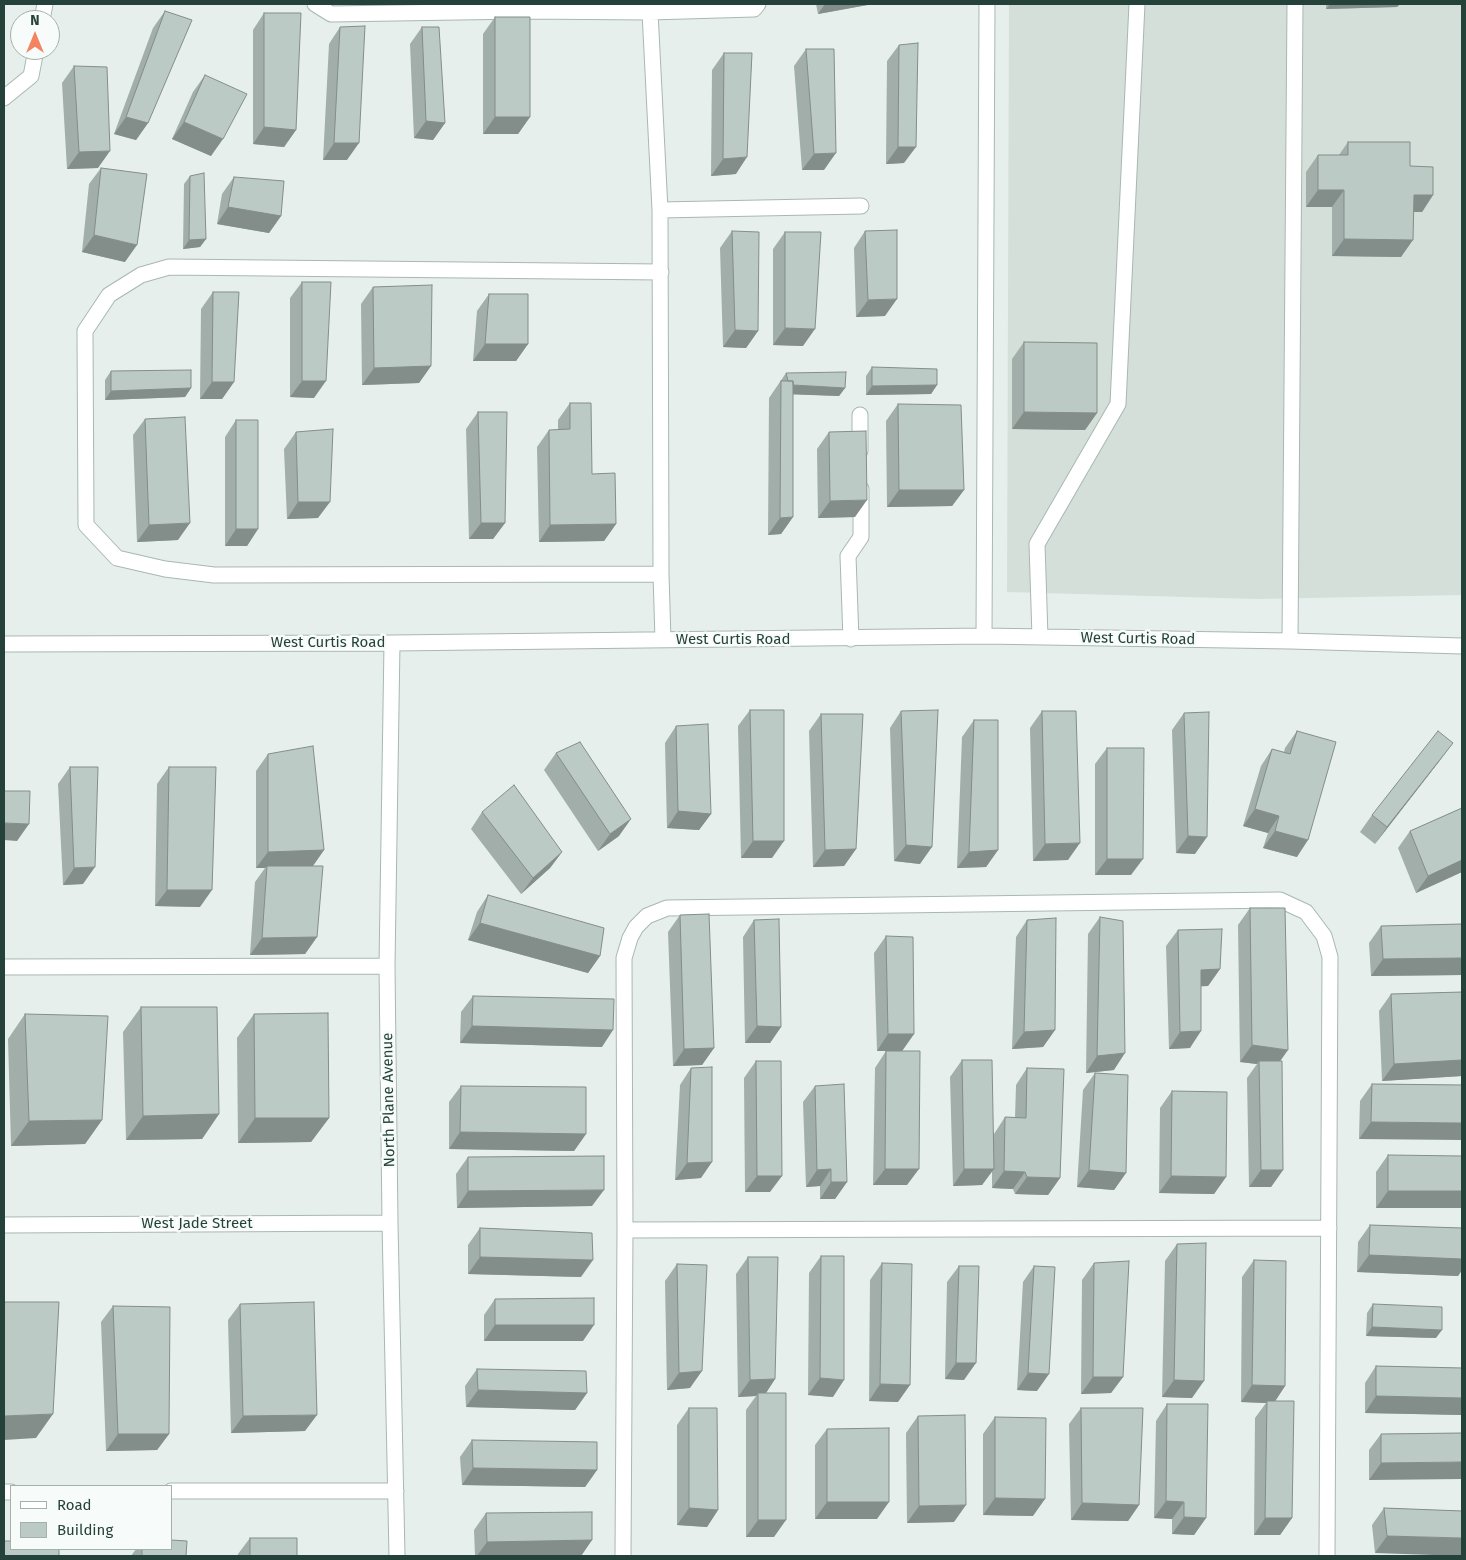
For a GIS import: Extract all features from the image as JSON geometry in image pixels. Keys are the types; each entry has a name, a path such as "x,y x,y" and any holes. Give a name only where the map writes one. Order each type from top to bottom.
{"street":[{"path":"315,4 331,14 522,11 650,12 754,9 758,4"},
{"path":"984,636 987,4"},
{"path":"1040,637 1037,544 1118,404 1137,4"},
{"path":"1290,641 1295,4"},
{"path":"650,12 660,210 661,574 663,640"},
{"path":"4,98 31,76 34,60"},
{"path":"660,210 861,206"},
{"path":"661,272 169,267 141,275 109,295 85,331 86,525 118,558 165,569 214,575 661,574"},
{"path":"851,639 848,556 861,537 860,414"},
{"name":"West Curtis Road","path":"4,644 392,643 984,636 1462,646"},
{"name":"North Plane Avenue","path":"392,643 387,966 397,1556"},
{"path":"623,1556 624,958 630,938 636,927 647,916 667,908 1280,900 1306,912 1324,936 1330,957 1327,1556"},
{"path":"4,967 387,966"},
{"name":"West Jade Street","path":"4,1226 390,1224"},
{"path":"625,1230 1329,1228"},
{"path":"172,1491 396,1491"}],"shaded area":[{"path":"1009,4 1462,4 1462,595 1257,599 1007,592"}],"building":[{"path":"165,11 192,20 148,123 126,117"},
{"path":"264,13 301,13 296,130 264,127"},
{"path":"495,17 530,17 530,117 495,117"},
{"path":"365,26 359,143 334,143 340,27"},
{"path":"422,27 439,27 445,123 426,121"},
{"path":"918,43 916,147 898,147 899,45"},
{"path":"806,49 834,49 836,153 814,154"},
{"path":"724,53 752,53 747,157 723,159"},
{"path":"74,66 107,67 110,151 79,152"},
{"path":"205,75 247,94 223,139 184,122"},
{"path":"1348,142 1410,142 1410,166 1433,167 1433,195 1414,195 1413,240 1344,239 1344,190 1318,190 1318,155 1348,155"},
{"path":"101,168 147,174 137,245 94,235"},
{"path":"204,173 206,239 189,240 190,176"},
{"path":"234,177 284,181 281,216 228,207"},
{"path":"897,230 897,299 868,300 865,231"},
{"path":"732,231 759,232 758,331 735,330"},
{"path":"785,232 821,232 815,329 785,328"},
{"path":"302,282 331,282 326,381 302,381"},
{"path":"432,285 431,366 374,368 373,287"},
{"path":"213,292 239,292 234,382 212,382"},
{"path":"489,294 528,294 528,344 485,344"},
{"path":"1024,342 1097,343 1097,413 1024,412"},
{"path":"872,367 937,369 937,385 872,386"},
{"path":"191,370 191,388 111,391 111,371"},
{"path":"846,372 845,388 793,385 793,381 788,381 786,373"},
{"path":"781,381 793,381 793,517 780,518"},
{"path":"570,403 591,403 592,474 615,473 616,524 550,525 549,430 570,429"},
{"path":"898,404 961,405 964,490 899,490"},
{"path":"478,412 507,412 505,523 481,523"},
{"path":"185,417 190,523 149,525 145,419"},
{"path":"236,420 258,420 258,529 236,529"},
{"path":"333,429 330,502 298,502 296,432"},
{"path":"866,431 867,500 830,501 829,432"},
{"path":"750,710 784,710 784,841 753,841"},
{"path":"938,710 932,847 906,845 901,711"},
{"path":"1042,711 1076,711 1080,843 1045,844"},
{"path":"1209,712 1207,837 1188,836 1184,713"},
{"path":"821,714 863,714 856,849 825,850"},
{"path":"974,720 998,720 998,850 969,852"},
{"path":"708,724 711,814 678,811 676,726"},
{"path":"1297,731 1336,742 1308,840 1275,831 1279,816 1255,809 1272,749 1290,754"},
{"path":"1438,731 1453,743 1387,827 1372,815"},
{"path":"580,742 631,819 610,834 556,753"},
{"path":"313,746 324,850 268,852 268,754"},
{"path":"1107,748 1144,748 1143,859 1107,859"},
{"path":"70,767 98,767 95,867 74,868"},
{"path":"169,767 216,767 212,890 167,890"},
{"path":"514,785 562,852 533,878 482,812"},
{"path":"4,791 30,791 29,824 4,823"},
{"path":"1462,808 1462,860 1428,876 1410,831"},
{"path":"267,866 323,866 317,937 262,938"},
{"path":"488,895 604,928 600,956 480,923"},
{"path":"1250,908 1285,908 1288,1050 1252,1045"},
{"path":"709,914 714,1048 684,1049 680,915"},
{"path":"1100,917 1123,921 1125,1053 1097,1056"},
{"path":"1056,918 1055,1030 1024,1032 1027,920"},
{"path":"779,919 781,1027 757,1026 754,920"},
{"path":"1462,924 1462,958 1383,959 1381,926"},
{"path":"1222,929 1220,969 1201,970 1201,1031 1180,1032 1178,930"},
{"path":"886,936 913,937 914,1034 888,1034"},
{"path":"1462,992 1462,1060 1394,1064 1391,994"},
{"path":"473,996 614,999 613,1030 472,1026"},
{"path":"141,1007 217,1007 219,1114 143,1116"},
{"path":"328,1013 329,1118 255,1118 254,1014"},
{"path":"25,1014 108,1016 102,1120 29,1121"},
{"path":"886,1051 920,1051 919,1169 885,1169"},
{"path":"962,1060 992,1060 994,1169 964,1169"},
{"path":"756,1061 781,1061 782,1176 757,1176"},
{"path":"1259,1061 1282,1061 1283,1170 1261,1170"},
{"path":"712,1067 712,1162 687,1163 691,1068"},
{"path":"1027,1068 1064,1069 1060,1178 1027,1177 1025,1172 1004,1171 1005,1117 1026,1118"},
{"path":"1095,1073 1128,1075 1126,1173 1089,1170"},
{"path":"844,1084 847,1182 831,1182 831,1169 817,1170 815,1086"},
{"path":"1372,1084 1462,1085 1462,1123 1371,1122"},
{"path":"461,1086 586,1087 586,1134 460,1132"},
{"path":"1172,1091 1227,1092 1226,1177 1171,1176"},
{"path":"1388,1155 1462,1156 1462,1191 1388,1191"},
{"path":"604,1156 604,1190 468,1191 468,1157"},
{"path":"1370,1225 1462,1228 1462,1259 1369,1255"},
{"path":"480,1228 592,1233 593,1260 480,1257"},
{"path":"1206,1243 1204,1381 1174,1380 1177,1244"},
{"path":"821,1256 844,1256 844,1380 820,1378"},
{"path":"748,1257 778,1257 775,1379 750,1380"},
{"path":"1254,1260 1286,1261 1285,1386 1252,1385"},
{"path":"1129,1261 1123,1377 1093,1377 1094,1263"},
{"path":"882,1263 912,1264 910,1385 880,1384"},
{"path":"677,1264 707,1265 702,1371 679,1373"},
{"path":"959,1266 979,1266 976,1363 956,1363"},
{"path":"1034,1266 1055,1267 1049,1374 1028,1373"},
{"path":"594,1298 594,1325 495,1325 495,1299"},
{"path":"4,1302 59,1302 53,1414 4,1416"},
{"path":"314,1302 317,1415 243,1416 240,1304"},
{"path":"1373,1304 1442,1307 1442,1330 1372,1327"},
{"path":"113,1306 170,1307 169,1434 118,1434"},
{"path":"1376,1366 1462,1368 1462,1398 1376,1396"},
{"path":"477,1369 586,1371 587,1393 478,1390"},
{"path":"758,1393 786,1393 786,1520 758,1520"},
{"path":"1267,1401 1294,1401 1292,1518 1265,1518"},
{"path":"1167,1404 1208,1404 1206,1518 1184,1517 1184,1502 1166,1501"},
{"path":"689,1408 717,1408 718,1510 689,1508"},
{"path":"1081,1408 1143,1408 1139,1505 1082,1503"},
{"path":"965,1415 966,1505 919,1506 918,1416"},
{"path":"995,1417 1046,1418 1045,1499 995,1498"},
{"path":"889,1428 889,1502 827,1502 827,1429"},
{"path":"1462,1433 1462,1462 1381,1463 1381,1434"},
{"path":"472,1440 597,1442 597,1470 473,1468"},
{"path":"1384,1508 1462,1511 1462,1538 1387,1536"},
{"path":"592,1512 592,1540 487,1542 486,1513"},
{"path":"250,1538 297,1538 297,1556 250,1556"},
{"path":"172,1540 187,1541 186,1556 142,1556 142,1550 172,1550"},
{"path":"4,1541 10,1541 10,1550 59,1550 59,1556 4,1556"}]}
